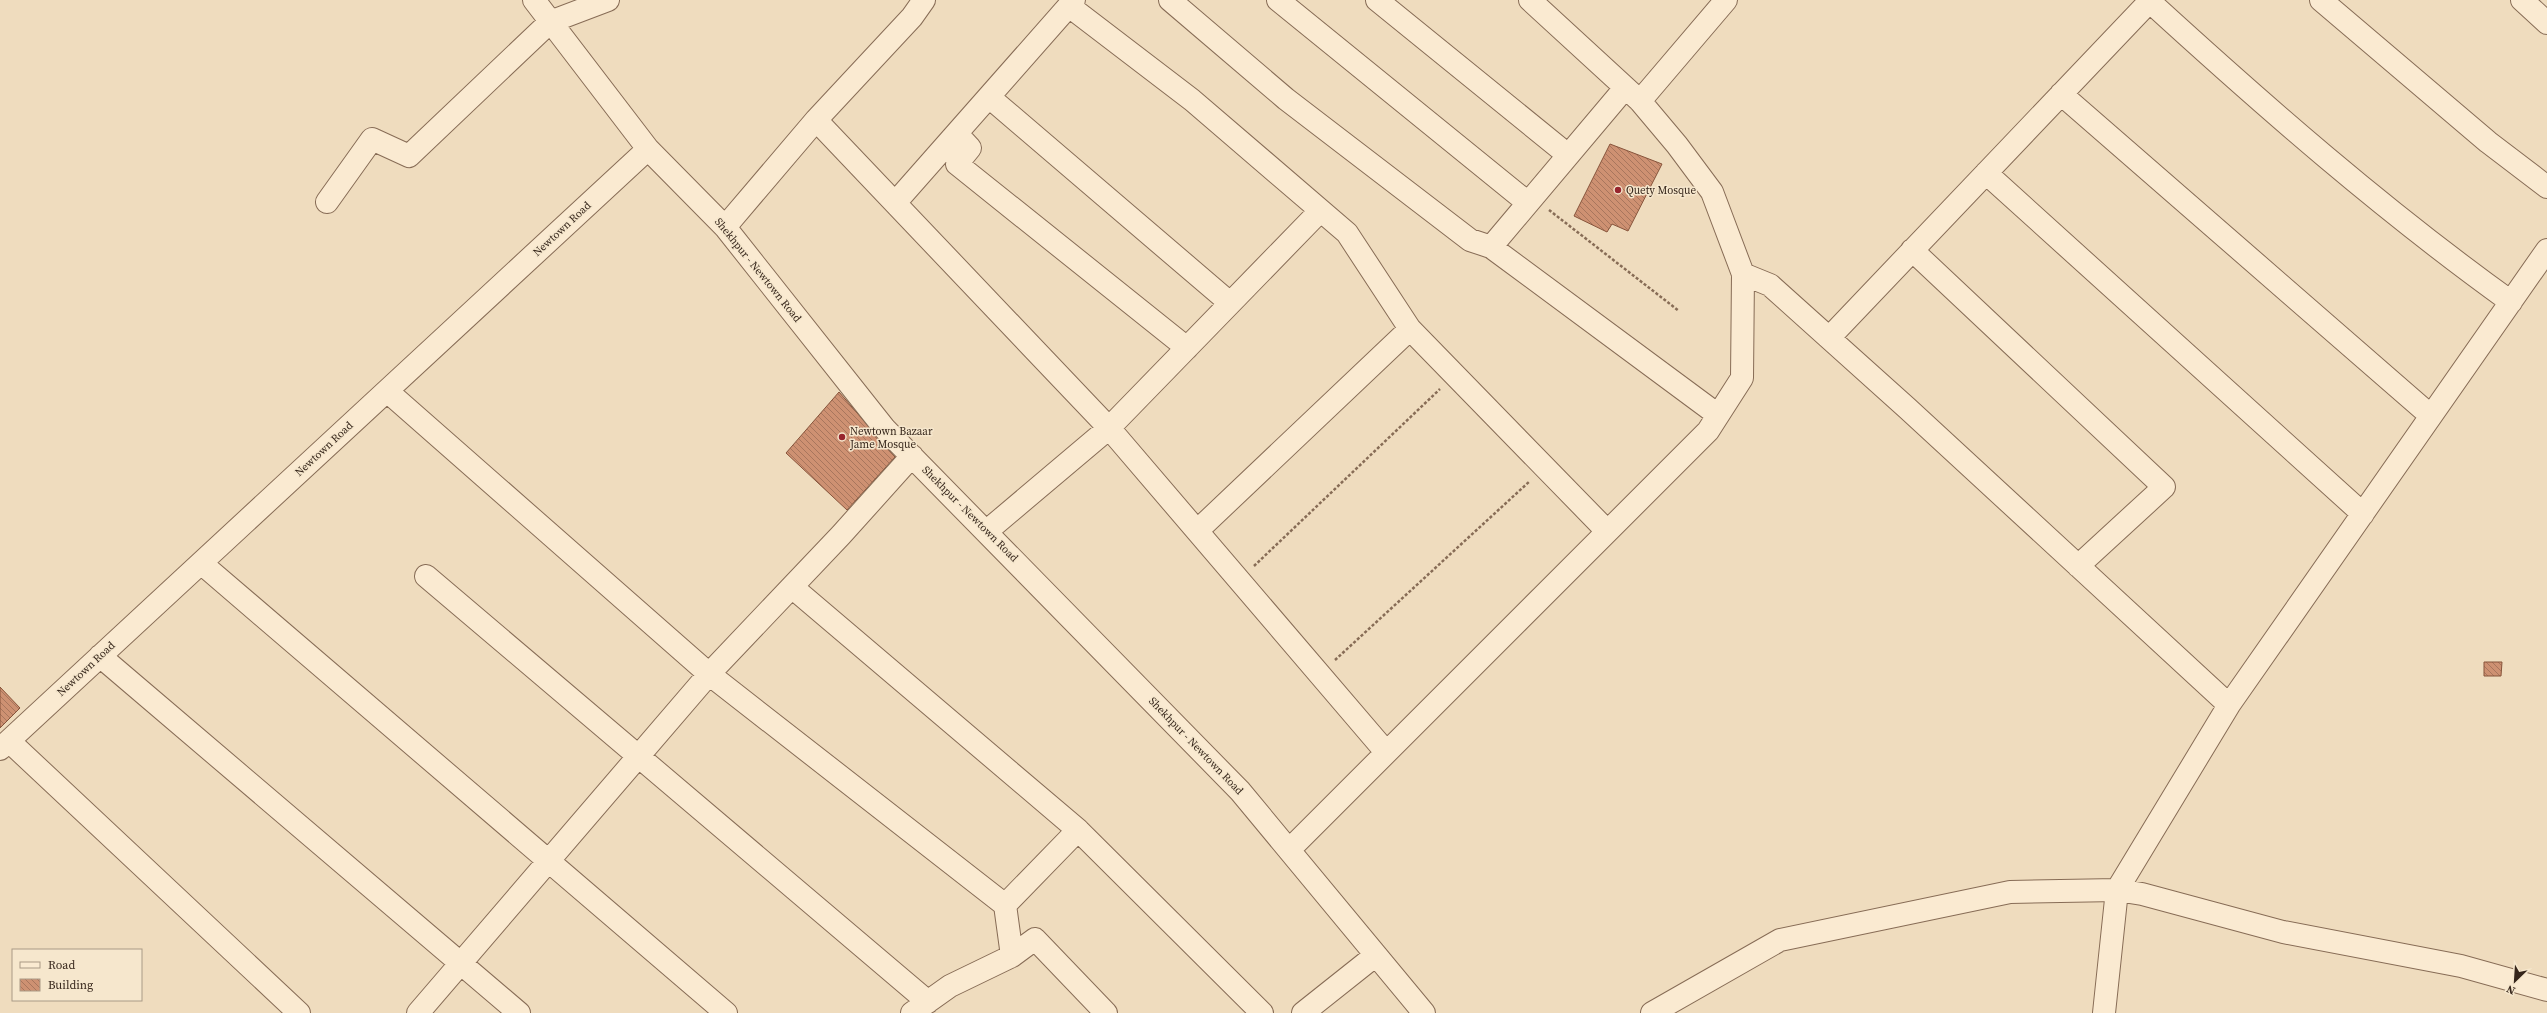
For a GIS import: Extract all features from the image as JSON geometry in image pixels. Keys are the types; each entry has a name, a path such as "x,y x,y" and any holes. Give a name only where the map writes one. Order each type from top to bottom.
{"street":[{"name":"Shekhpur - Newtown Road","path":"534,0 648,149 725,227 885,428 1240,791 1424,1013"},
{"path":"327,202 372,139 409,156 550,22 608,0"},
{"path":"725,227 816,120 912,17 924,0"},
{"path":"1170,0 1286,98 1470,240 1491,247 1718,415"},
{"path":"1278,0 1530,200"},
{"path":"1377,0 1568,155"},
{"path":"1289,850 1708,431 1742,378 1743,274 1712,192 1677,145 1633,94 1530,0"},
{"path":"1491,247 1568,155 1633,94 1726,0"},
{"path":"2321,0 2488,142 2547,187"},
{"path":"2522,0 2547,23"},
{"path":"1829,338 2149,1 2349,178 2437,249 2511,302"},
{"path":"895,203 1071,3 1192,100 1347,233 1410,329 1607,531"},
{"path":"2061,94 2431,416"},
{"path":"989,97 1230,303"},
{"path":"816,120 1109,428 1386,752"},
{"path":"957,134 970,148 957,164 1187,348"},
{"name":"Newtown Road","path":"4,745 648,149"},
{"path":"1986,173 2363,514"},
{"path":"987,531 1109,428 1320,211"},
{"path":"1912,250 2164,487 2078,566"},
{"path":"2104,1013 2117,890 2229,705 2547,250"},
{"path":"1743,274 1770,285 2229,705"},
{"path":"1197,531 1410,329"},
{"path":"387,391 709,674 1005,905 1012,956"},
{"path":"418,1013 709,674 792,587 912,456"},
{"path":"201,563 726,1013"},
{"path":"426,576 638,756 920,1007 950,986 1012,956 1035,938 1106,1013"},
{"path":"792,587 1078,830 1262,1013"},
{"path":"100,656 519,1013"},
{"path":"4,745 299,1013"},
{"path":"1005,905 1078,830"},
{"path":"1652,1013 1780,940 2010,892 2117,890 2142,894 2283,932 2461,966 2547,990"},
{"path":"1303,1013 1376,956"}],"path":[{"path":"1530,200 1679,311"},
{"path":"1239,580 1455,375"},
{"path":"1320,674 1545,468"}],"building":[{"name":"Quety Mosque","path":"1610,144 1662,164 1628,231 1612,224 1607,232 1574,216"},
{"name":"Newtown Bazaar Jame Mosque","path":"839,392 895,457 847,510 786,453"},
{"path":"2484,662 2502,662 2501,676 2484,676"},
{"path":"0,687 20,708 0,728"}],"place":[{"name":"Quety Mosque","path":"1618,190"},
{"name":"Newtown Bazaar Jame Mosque","path":"842,437"}]}
